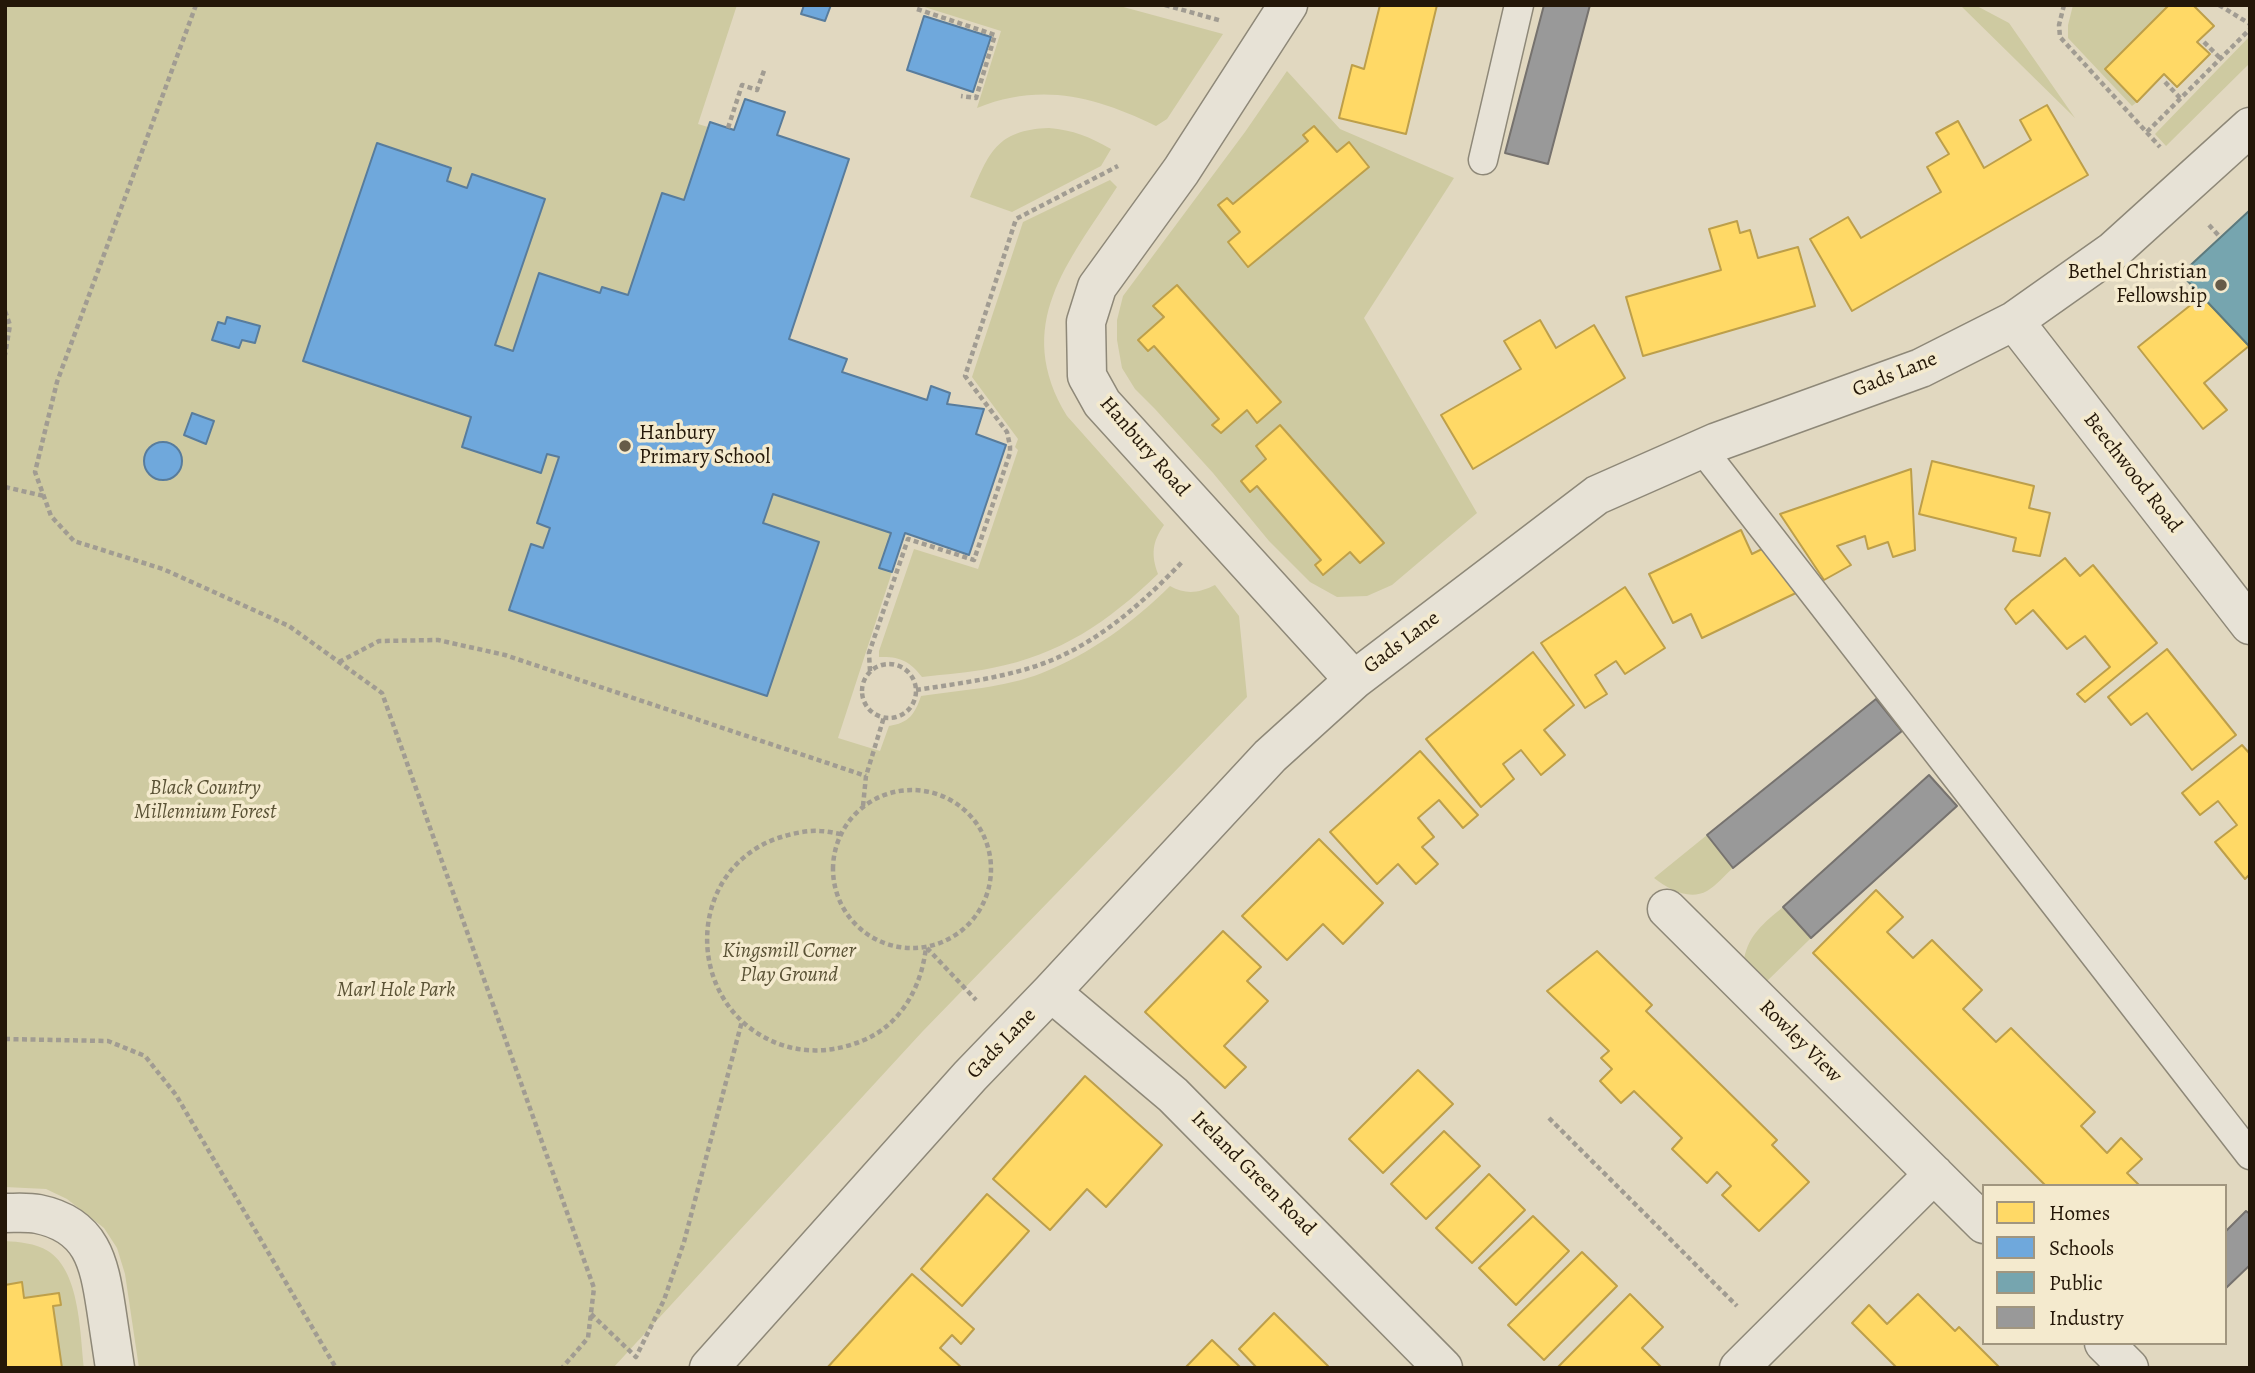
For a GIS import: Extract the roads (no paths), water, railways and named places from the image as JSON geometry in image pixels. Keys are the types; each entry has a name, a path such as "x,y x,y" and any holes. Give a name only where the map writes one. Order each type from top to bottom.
{"street":[{"name":"Hanbury Road","path":"1288,5 1181,171 1097,287 1086,322 1087,376 1102,403 1354,680"},
{"name":"Gads Lane","path":"709,1368 970,1076 1270,756 1354,680 1597,495 1702,449 1921,368 2014,321 2113,251 2250,127"},
{"name":"Beechwood Road","path":"2014,321 2250,625"},
{"name":"Rowley View","path":"1667,909 1982,1222"},
{"name":"Ireland Green Road","path":"1051,992 1173,1095 1443,1368"},
{"path":"1739,1368 1934,1174"},
{"path":"5,1213 37,1214 61,1222 76,1231 90,1246 100,1267 115,1368"},
{"path":"2106,1345 2129,1368"}],"lane":[{"path":"1483,160 1519,5"},
{"path":"1702,449 2250,1155"}],"place":[{"name":"Bethel Christian Fellowship","path":"2221,285"},
{"name":"Hanbury Primary School","path":"625,446"}],"park label":[{"name":"Black Country Millennium Forest","path":"205,801"},
{"name":"Kingsmill Corner Play Ground","path":"789,964"},
{"name":"Marl Hole Park","path":"396,991"}]}
